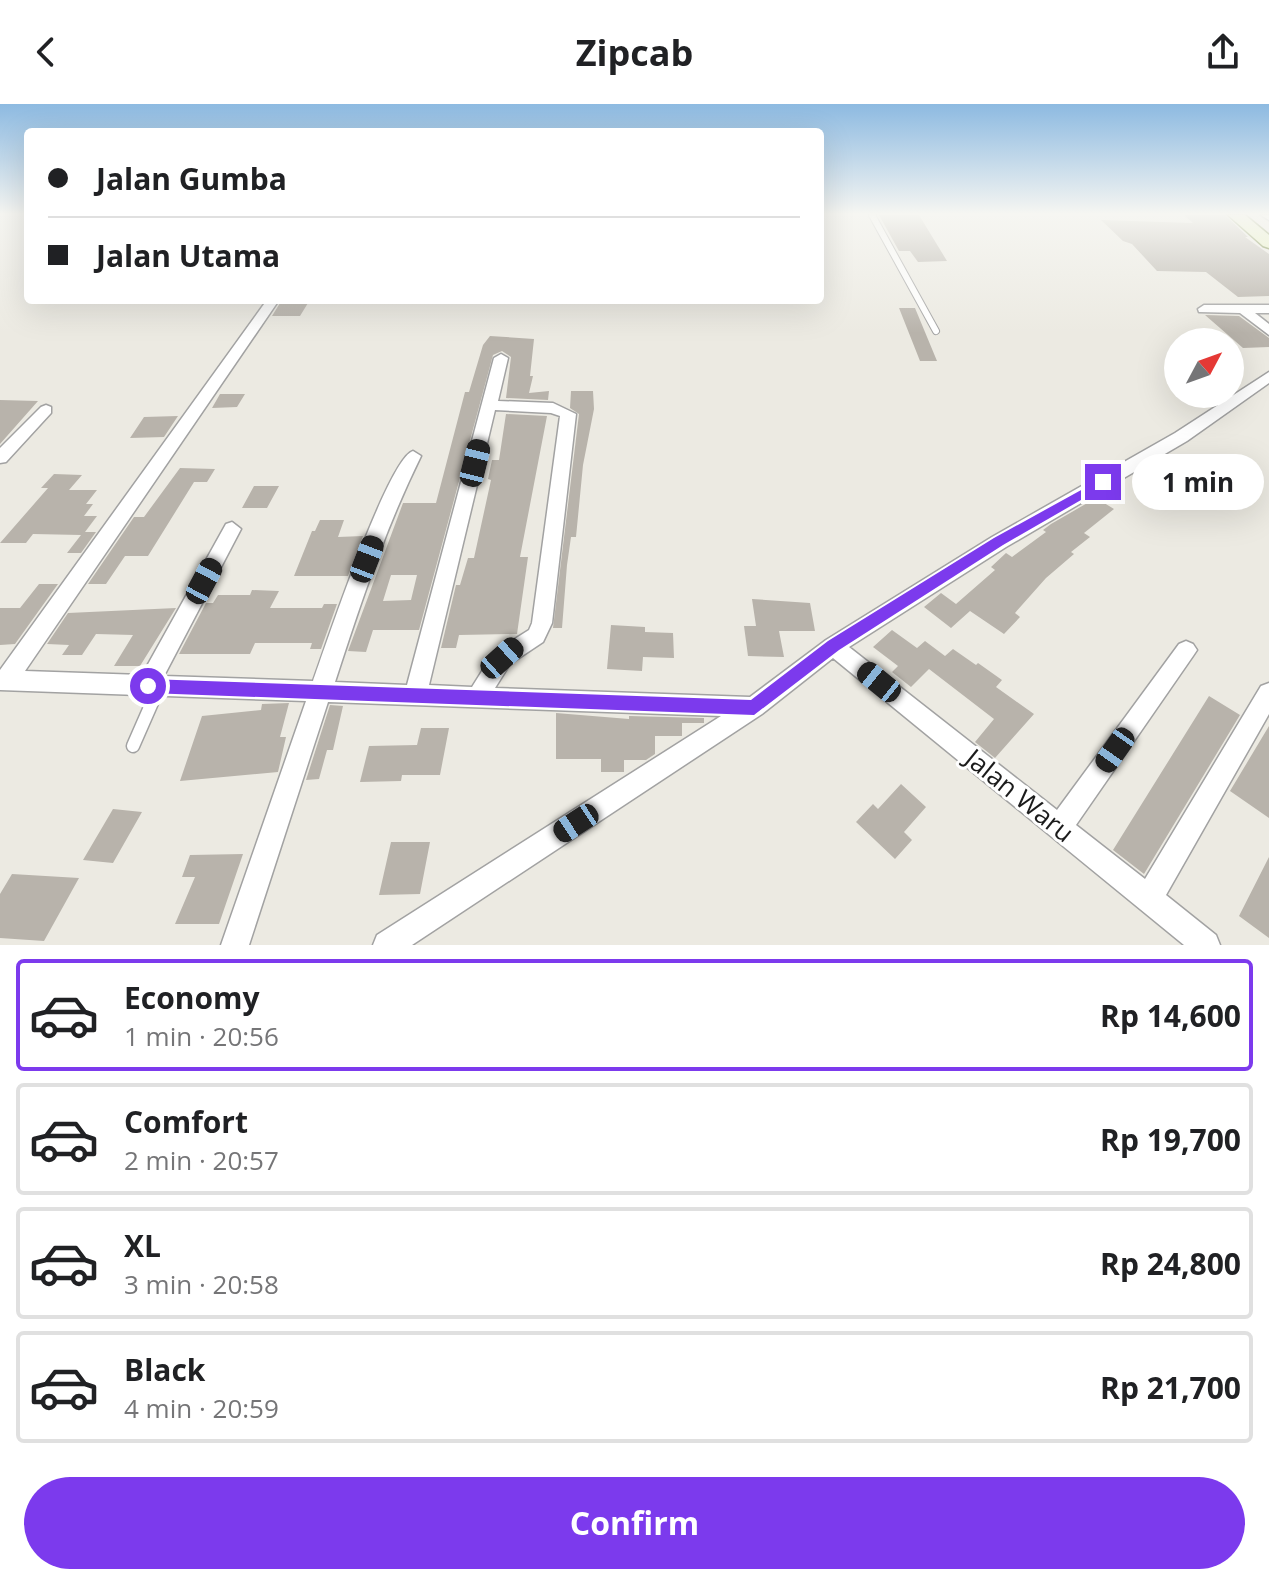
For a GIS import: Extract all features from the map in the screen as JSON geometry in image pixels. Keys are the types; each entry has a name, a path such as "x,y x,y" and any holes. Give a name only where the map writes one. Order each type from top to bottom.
{"street":[{"path":"3,680 270,304"},
{"path":"1204,309 1269,309"},
{"path":"1243,309 1269,331"},
{"path":"416,693 501,358"},
{"path":"387,945 754,707 833,646 999,542 1181,437 1269,376"},
{"path":"478,696 502,658 536,636 542,623 568,414 553,408 489,405"},
{"path":"0,458 46,410"},
{"path":"235,945 320,692 388,505 413,456"},
{"path":"154,686 232,529"},
{"name":"Jalan Waru","path":"833,646 1206,945"},
{"path":"1060,827 1186,650"},
{"path":"3,680 754,707"},
{"path":"1149,898 1269,693"}],"lane":[{"path":"894,254 936,331"},
{"path":"133,746 154,686"}],"building":[{"path":"912,254 943,254 947,261 918,262"},
{"path":"1141,254 1269,254 1269,296 1238,297 1206,272 1157,271"},
{"path":"279,304 307,304 300,316 272,316"},
{"path":"899,308 915,308 937,361 920,361"},
{"path":"1205,315 1239,316 1269,338 1269,347 1244,348 1244,328 1220,328"},
{"path":"490,336 534,339 530,376 533,376 529,393 549,391 548,400 506,398 511,357 502,351 493,355 419,630 373,630 366,652 348,651 403,503 436,503 465,392 469,392 483,345","holes":["391,575 417,575 411,600 383,601"]},
{"path":"571,391 593,391 594,409 583,465 576,537 571,537 562,628 553,628 579,414 570,408"},
{"path":"220,394 245,394 237,407 212,408"},
{"path":"0,400 38,401 0,444"},
{"path":"506,414 547,416 520,557 528,557 517,634 459,635 456,648 441,648 456,585 460,585 468,558 474,558 491,480 488,479 492,460 499,460"},
{"path":"178,416 164,437 130,438 144,417"},
{"path":"1182,454 1224,475 1212,486 1171,464"},
{"path":"180,468 215,469 207,482 194,482 148,556 125,556 106,584 88,584 134,517 144,517"},
{"path":"54,474 82,475 69,490 97,490 86,504 93,504 84,516 97,516 85,532 96,532 81,553 67,553 81,535 33,534 26,543 0,543 48,488 41,488"},
{"path":"254,486 279,486 267,508 242,508"},
{"path":"1096,498 1114,509 1084,533 1090,537 1046,578 1015,613 1020,617 1004,634 970,611 951,628 924,607 941,593 956,604 995,570 991,567 1006,553 1012,557 1046,532 1043,530 1051,524"},
{"path":"320,520 344,520 338,537 363,536 348,576 294,576 312,531 315,531"},
{"path":"39,584 58,584 15,644 0,645 0,608 20,608"},
{"path":"252,590 279,591 270,608 322,608 324,604 337,604 321,649 310,649 312,643 255,643 250,654 179,654 206,603 213,603 218,595 250,595"},
{"path":"752,599 810,603 815,631 779,631 784,657 748,656 744,626 756,626"},
{"path":"176,608 140,666 114,666 133,635 96,634 82,655 62,655 69,645 47,644 68,613"},
{"path":"611,625 645,627 645,632 673,633 674,658 643,657 642,671 607,669"},
{"path":"892,630 917,648 925,641 945,656 953,649 976,665 978,663 1002,680 996,687 1034,714 995,758 975,742 994,719 929,669 911,687 892,672 898,666 873,647"},
{"path":"1209,696 1240,715 1144,874 1113,850"},
{"path":"289,703 280,737 286,737 278,772 180,781 202,716 261,710 262,704"},
{"path":"330,705 343,706 333,750 327,750 319,779 306,780"},
{"path":"556,713 629,719 629,716 704,718 704,723 682,723 682,736 655,736 655,754 646,760 624,760 624,772 601,772 601,759 556,759"},
{"path":"1269,726 1269,818 1230,791"},
{"path":"421,728 449,728 440,775 402,775 401,781 360,782 369,746 417,745"},
{"path":"901,784 926,807 904,832 912,840 895,859 856,822 873,804 878,809"},
{"path":"113,809 142,812 113,863 83,860"},
{"path":"391,842 430,842 420,894 379,895"},
{"path":"243,854 219,924 175,924 195,877 182,877 190,855"},
{"path":"1269,857 1269,938 1239,916"},
{"path":"12,874 79,878 44,941 0,938 0,894"}],"route":[{"path":"148,686 754,707 833,646 999,542 1103,482"}]}
